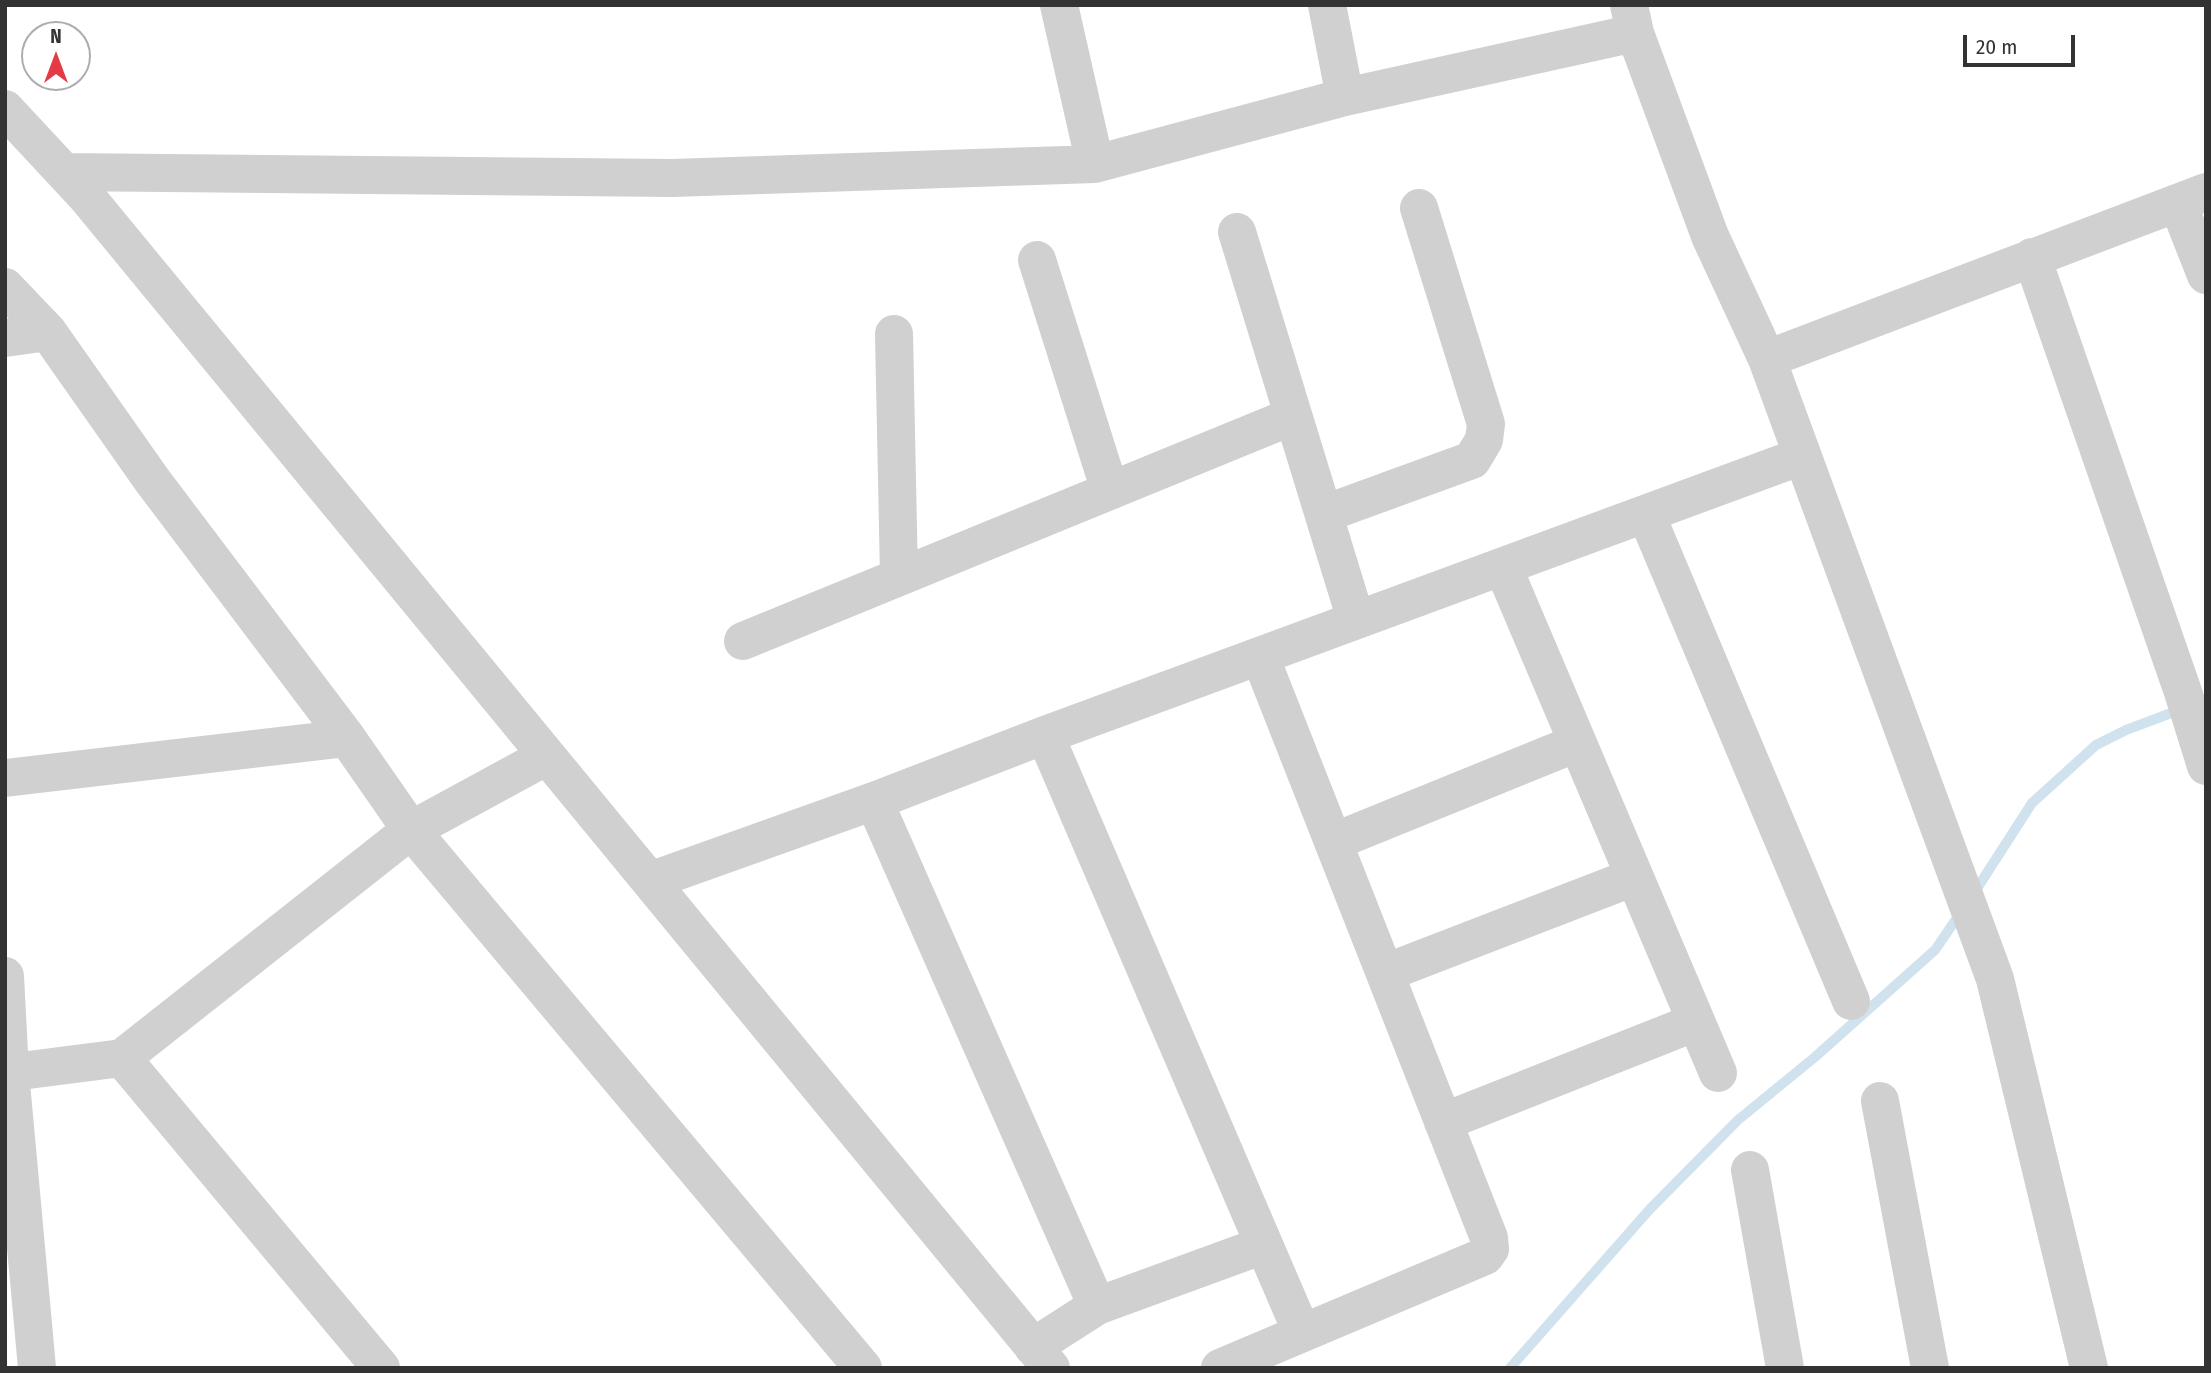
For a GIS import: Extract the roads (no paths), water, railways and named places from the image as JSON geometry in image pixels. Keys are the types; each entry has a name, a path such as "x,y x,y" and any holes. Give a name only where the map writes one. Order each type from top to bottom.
{"street":[{"path":"1059,5 1095,164"},
{"path":"1327,5 1345,97"},
{"path":"64,172 672,178 1095,164 1632,19 1710,236 1767,359 1995,979 2088,1368"},
{"path":"5,109 104,218 1042,1357 1097,1306 1264,1245"},
{"path":"1767,359 2192,198 2206,275"},
{"path":"1324,513 1472,460 1484,440 1486,424 1419,208"},
{"path":"1237,232 1356,621"},
{"path":"2032,257 2201,749"},
{"path":"1037,260 1110,491"},
{"path":"5,287 48,332 152,480 346,738 411,830 863,1368"},
{"path":"5,338 48,332"},
{"path":"894,334 899,578"},
{"path":"743,641 1293,416"},
{"path":"650,881 874,801 1802,456"},
{"path":"1646,514 1851,1001"},
{"path":"1503,567 1718,1073"},
{"path":"1220,1368 1485,1256 1490,1249 1489,1238 1260,656"},
{"path":"1045,736 1302,1333"},
{"path":"5,778 346,738"},
{"path":"1333,842 1577,743"},
{"path":"8,1073 122,1058 411,830 547,756"},
{"path":"874,801 1097,1306"},
{"path":"1385,973 1634,877"},
{"path":"5,976 8,1073 37,1368"},
{"path":"1443,1122 1696,1022"},
{"path":"122,1058 381,1368"},
{"path":"1880,1101 1930,1368"},
{"path":"1750,1170 1784,1368"}],"waterway":[{"path":"1974,893 2032,803 2096,745 2126,730 2206,700"},
{"path":"1510,1368 1650,1209 1738,1120 1815,1057 1935,950 1961,912"}]}
